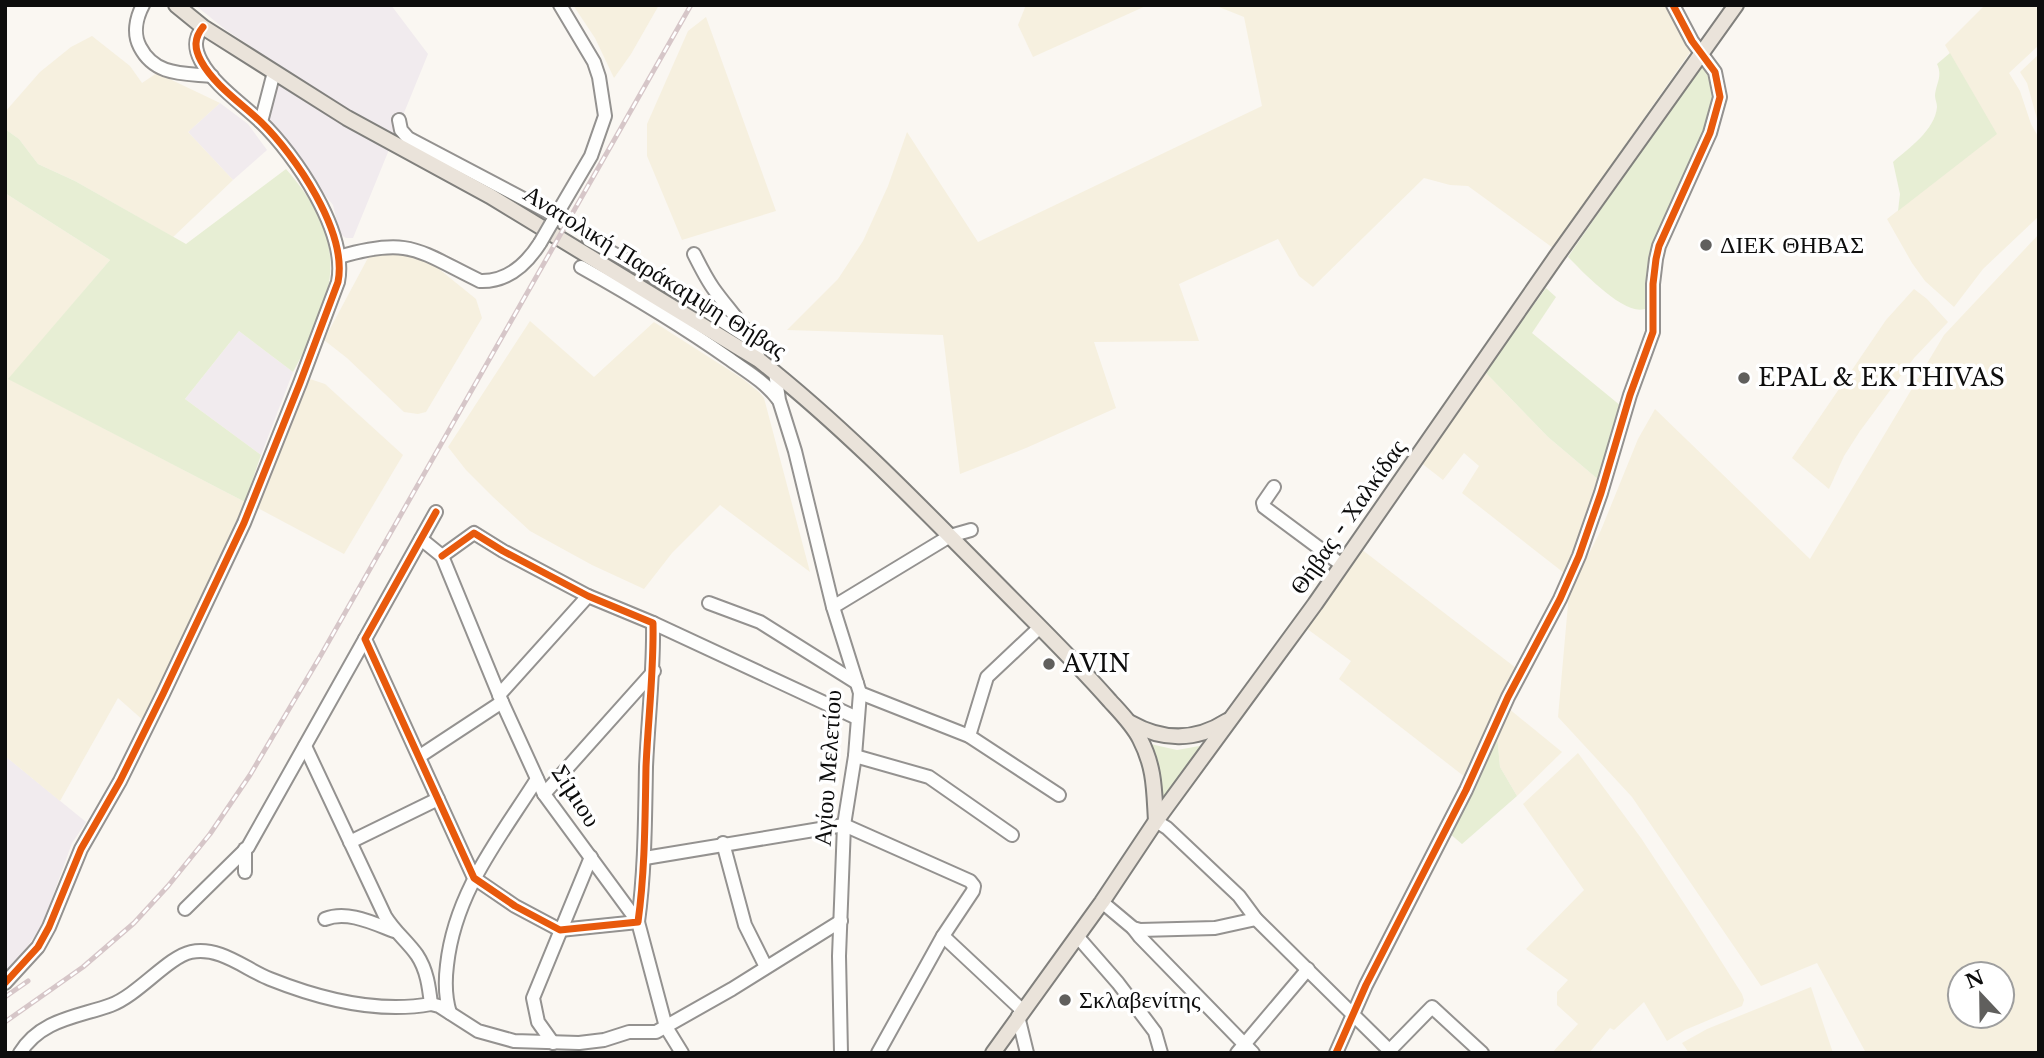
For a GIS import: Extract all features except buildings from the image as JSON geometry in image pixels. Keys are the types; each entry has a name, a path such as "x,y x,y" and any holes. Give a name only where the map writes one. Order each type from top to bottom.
{"main road":[{"name":"Ανατολική Παράκαμψη Θήβας","path":"176,5 274,72 388,142 490,196 775,372 847,434 950,536 1088,675 1128,722 1139,736 1152,767 1156,821"},
{"name":"Θήβας - Χαλκίδας","path":"993,1053 1102,902 1156,821 1342,565 1736,5"},
{"path":"1128,722 1153,733 1180,737 1199,735 1232,719"}],"street":[{"path":"143,5 135,34 146,60 159,68 212,76"},
{"path":"338,257 376,248 404,247 417,250 480,281 492,281 506,276 525,263 540,243 591,156 605,116 594,62 560,5"},
{"path":"1336,1053 1353,1013 1466,790 1514,686 1560,599 1590,528 1630,395 1653,332 1654,271 1659,246 1716,117 1720,97 1715,72 1692,41 1673,5"},
{"path":"5,983 38,947 49,927 81,849 120,781 244,523 333,298 340,271 329,226 314,194 279,142 202,64 195,44 197,34 203,26"},
{"path":"261,122 274,72"},
{"path":"399,120 401,130 408,138 553,220"},
{"path":"589,240 640,268 751,339"},
{"path":"694,254 712,287 751,339 759,360"},
{"path":"581,267 711,346 769,387 779,400"},
{"name":"Αγίου Μελετίου","path":"775,372 779,400 795,451 832,607 858,688 855,756 844,825 839,956 841,1053"},
{"path":"1275,487 1263,503 1264,506 1342,565"},
{"path":"185,909 245,849 436,512"},
{"path":"832,607 950,536 971,530"},
{"path":"421,539 442,556 474,533 588,596 653,623 857,718"},
{"name":"Σίμιου","path":"442,556 501,699 544,794 638,922 666,1027 682,1053"},
{"path":"420,756 501,699 588,596"},
{"path":"709,603 760,622 858,688 969,736 1059,794"},
{"path":"365,639 474,878 515,906 560,930 638,922 645,858 646,764 654,671 653,623"},
{"path":"969,736 987,677 1040,626"},
{"path":"544,794 654,671"},
{"path":"305,746 384,916 423,966 431,1004"},
{"path":"855,756 929,777 1012,835"},
{"path":"450,1013 445,982 449,948 458,913 474,878 537,779"},
{"path":"350,842 438,799"},
{"path":"1156,821 1239,895 1256,919 1353,1013 1385,1049 1432,1007 1482,1053"},
{"path":"645,858 844,825 970,881 974,886 973,891 943,936 878,1053"},
{"path":"723,844 744,925 766,967"},
{"path":"245,849 245,872"},
{"path":"553,1043 538,1023 533,998 591,857"},
{"path":"1102,902 1133,928 1245,1050 1308,969"},
{"path":"325,919 333,916 353,917 394,931"},
{"path":"1133,928 1214,928 1256,919"},
{"path":"20,1053 41,1029 112,1005 190,952 228,957 266,978 338,1001 367,1005 431,1004 478,1031 506,1039 553,1043 592,1042 629,1032 656,1032 732,989 841,921"},
{"path":"943,936 1020,1013 1027,1053"},
{"path":"1077,936 1118,983 1155,1032 1161,1053"}],"shaded area":[{"path":"195,5 391,5 428,54 353,238 340,234 333,205 265,120 285,69 226,30"},
{"path":"573,5 659,5 614,78 595,38"},
{"path":"1026,5 1148,5 1033,57 1018,25"},
{"path":"1214,5 1667,5 1693,48 1553,248 1468,186 1450,185 1424,178 1313,287 1299,276 1278,239 1179,284 1199,341 1094,342 1116,408 960,474 943,335 787,330 838,279 863,241 888,186 907,132 978,242 1262,106 1244,17"},
{"path":"1985,5 2039,5 2039,45 2009,73 2020,91 2031,124 2039,138 2039,216 1983,269 1954,307 1925,281 1887,219 1996,134 1945,45"},
{"path":"706,17 776,211 682,240 647,156 647,124 688,31"},
{"path":"92,36 130,66 142,83 157,73 220,103 188,132 233,180 173,237 75,181 38,164 19,139 5,129 5,112 40,72 71,47"},
{"path":"2039,54 2039,126 2027,83 2020,72"},
{"path":"220,103 248,124 267,150 233,180 188,132"},
{"path":"5,193 110,260 9,379 245,502 144,721 118,698 60,801 5,756"},
{"path":"2039,234 2039,1053 1866,1053 1817,963 1761,986 1632,797 1558,717 1569,593 1601,530 1638,439 1655,409 1810,559 1944,335"},
{"path":"394,253 411,255 434,265 476,299 482,318 426,412 418,414 404,412 324,340 369,256"},
{"path":"1914,289 1948,322 1914,358 1860,431 1844,456 1829,489 1792,458 1886,320"},
{"path":"530,321 594,377 654,322 759,392 764,398 810,572 720,505 672,553 644,589 592,565 530,531 466,470 448,447"},
{"path":"239,331 293,372 261,455 185,399"},
{"path":"1485,372 1548,437 1600,481 1564,573 1462,493 1479,466 1464,453 1443,480 1420,462"},
{"path":"307,378 325,384 403,455 344,554 254,506"},
{"path":"1361,549 1516,668 1465,777 1339,679 1351,661 1306,628"},
{"path":"1508,708 1562,752 1517,796 1500,767 1497,735"},
{"path":"1578,753 1641,838 1693,917 1742,994 1742,1006 1685,1030 1667,1041 1644,1002 1614,1030 1610,1028 1589,1053 1552,1053 1578,1024 1557,1005 1557,992 1568,980 1526,949 1584,890 1523,804"},
{"path":"5,756 86,822 72,843 42,926 20,957 5,972"},
{"path":"1811,987 1833,1053 1689,1053 1682,1043 1707,1029"}],"green space":[{"path":"1950,53 1997,134 1898,211 1900,194 1893,162 1920,138 1932,123 1937,107 1937,64"},
{"path":"1702,63 1713,82 1713,111 1688,170 1647,308 1638,310 1617,301 1568,257"},
{"path":"5,129 19,139 38,164 75,181 186,244 286,169 307,196 321,221 328,244 330,268 320,317 293,372 239,331 185,399 261,455 245,502 8,379 110,260 5,193"},
{"path":"1546,288 1556,297 1532,333 1621,406 1600,481 1548,437 1485,372"},
{"path":"1497,735 1500,767 1517,796 1462,844 1449,833"},
{"path":"1146,743 1177,750 1205,745 1160,805"}],"railway":[{"path":"5,1022 83,967 134,923 210,834 250,775 691,5"},
{"path":"5,997 28,981"}],"cycle path":[{"path":"1336,1053 1366,985 1466,790 1508,697 1560,599 1579,556 1653,332 1653,284 1659,246 1710,133 1720,97 1715,72 1692,41 1673,5"},
{"path":"5,983 38,947 49,927 81,849 120,781 163,694 244,523 338,282 339,262 335,241 316,196 274,136 206,70 196,47 203,27"},
{"path":"436,512 365,639 474,878 515,906 560,930 638,922 653,623 588,596 474,533 442,556"}],"place":[{"name":"ΔΙΕΚ ΘΗΒΑΣ","path":"1706,245"},
{"name":"EPAL & EK THIVAS","path":"1744,378"},
{"name":"AVIN","path":"1049,664"},
{"name":"Σκλαβενίτης","path":"1065,1000"}]}
